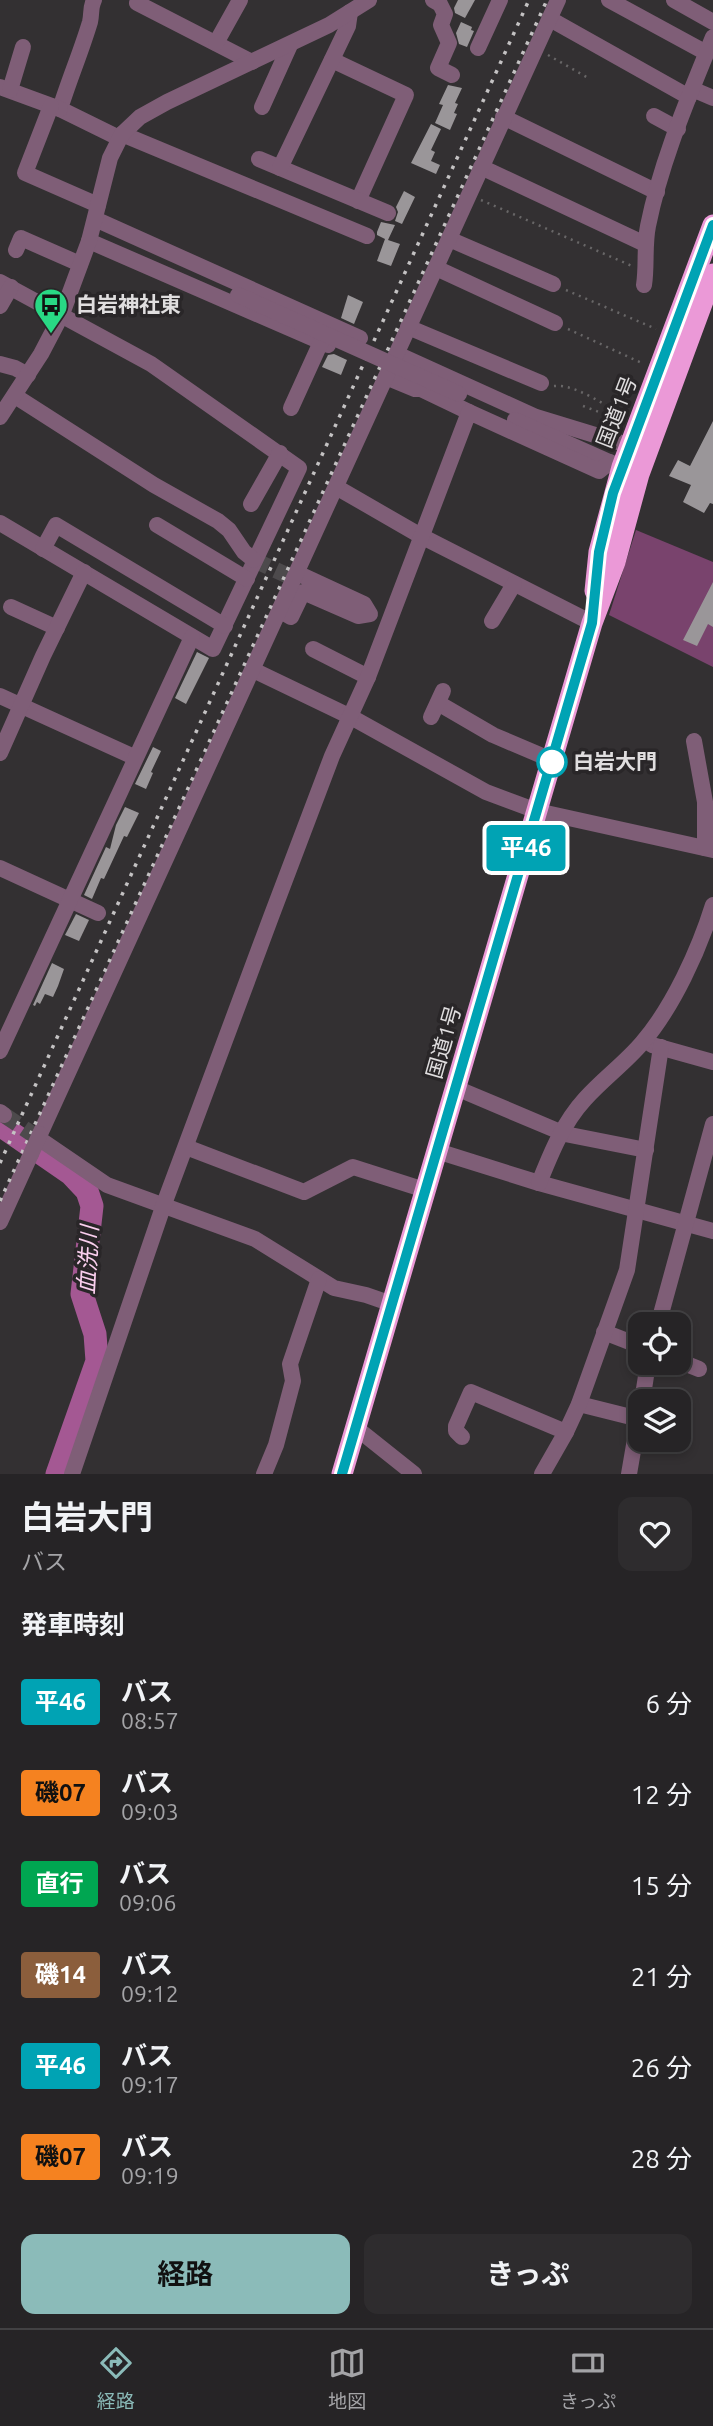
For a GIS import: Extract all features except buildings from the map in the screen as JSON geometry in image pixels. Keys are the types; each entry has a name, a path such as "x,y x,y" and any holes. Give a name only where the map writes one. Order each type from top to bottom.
{"highway":[{"name":"国道1号","path":"342,1474 592,623 599,552 631,435 672,336 713,225"},
{"name":"国道1号","path":"624,468 713,274"}],"street":[{"path":"94,0 90,8 91,19 72,69 25,173 94,223 319,341"},
{"path":"216,43 240,0"},
{"path":"0,417 28,375 62,314 94,223 110,158 121,136 140,117 167,102 290,45 369,0"},
{"path":"433,0 440,4 445,15 441,25 449,43 441,70"},
{"path":"478,48 500,0"},
{"path":"0,1222 558,0"},
{"path":"608,0 701,50"},
{"path":"674,0 713,22"},
{"path":"137,3 252,62"},
{"path":"280,168 348,26 350,12"},
{"path":"550,19 691,93 713,98"},
{"path":"645,279 645,244 657,192 713,37"},
{"path":"262,107 290,45"},
{"path":"23,47 3,89 56,108 367,236"},
{"path":"332,60 406,95 358,201"},
{"path":"654,116 678,129"},
{"path":"503,117 657,192"},
{"path":"259,159 387,213"},
{"path":"481,167 645,244"},
{"path":"94,223 238,295 624,468"},
{"path":"94,223 360,338"},
{"path":"21,238 80,264"},
{"path":"449,239 553,284"},
{"path":"436,268 555,323"},
{"path":"0,306 6,285 62,314 151,364 299,468 213,649 0,523"},
{"path":"292,408 304,394 323,321"},
{"path":"408,327 546,384"},
{"path":"397,354 536,417 631,435"},
{"path":"0,364 28,375"},
{"path":"386,377 415,390 421,389 599,471 624,468"},
{"path":"15,396 154,485 218,521 254,560"},
{"path":"72,1474 164,1204 332,756 368,677 469,412"},
{"path":"251,504 280,453"},
{"path":"336,487 421,536 592,623"},
{"path":"43,549 56,525 225,626"},
{"path":"157,525 247,579"},
{"path":"0,752 85,572"},
{"path":"297,576 364,615"},
{"path":"492,621 514,584"},
{"path":"279,610 291,617 303,592 388,623"},
{"path":"11,607 57,628"},
{"path":"0,1051 134,757 192,637"},
{"path":"313,649 368,677"},
{"path":"253,670 351,717 486,792 537,811 709,849 705,802 694,741"},
{"path":"0,696 134,757"},
{"path":"437,704 493,735 552,760"},
{"path":"0,868 98,913"},
{"path":"539,1183 560,1132 584,1100 643,1042 669,1003 706,928 713,905"},
{"path":"643,1042 713,1062"},
{"path":"542,1474 579,1404 627,1270 661,1047"},
{"path":"456,1088 560,1132 646,1150"},
{"path":"662,1312 713,1124"},
{"path":"41,1136 73,1154 107,1185 255,1239 334,1288 392,1304"},
{"path":"186,1147 304,1192 354,1167 425,1190"},
{"path":"437,1151 539,1183 713,1231"},
{"path":"264,1474 276,1445 293,1381 290,1364 319,1279"},
{"path":"604,1332 628,1341"},
{"path":"691,1366 699,1369"},
{"path":"462,1437 456,1431 456,1426 471,1392 566,1432"},
{"path":"579,1404 628,1412"},
{"path":"355,1427 414,1474"},
{"path":"629,1474 633,1452"}],"path":[{"path":"536,48 590,79"},
{"path":"468,195 645,279"},
{"path":"553,284 672,336"},
{"path":"555,323 653,369"},
{"path":"546,384 559,385 578,392 635,418"},
{"path":"583,406 600,411 631,435"}],"shaded area":[{"path":"636,530 713,562 713,667 609,615"}],"waterway":[{"name":"血洗川","path":"0,1125 71,1174 87,1191 92,1206 82,1294 95,1334 97,1361 57,1474"}],"tunnel":[{"path":"254,560 297,580"},
{"path":"4,1115 41,1140"}],"railway":[{"path":"0,1163 529,0"},
{"path":"0,1201 547,0"}],"bus line":[{"name":"平46","path":"342,1474 592,623 599,552 613,493 713,225"}],"place":[{"name":"白岩神社東","path":"51,335"},
{"name":"白岩大門","path":"552,762"}]}
